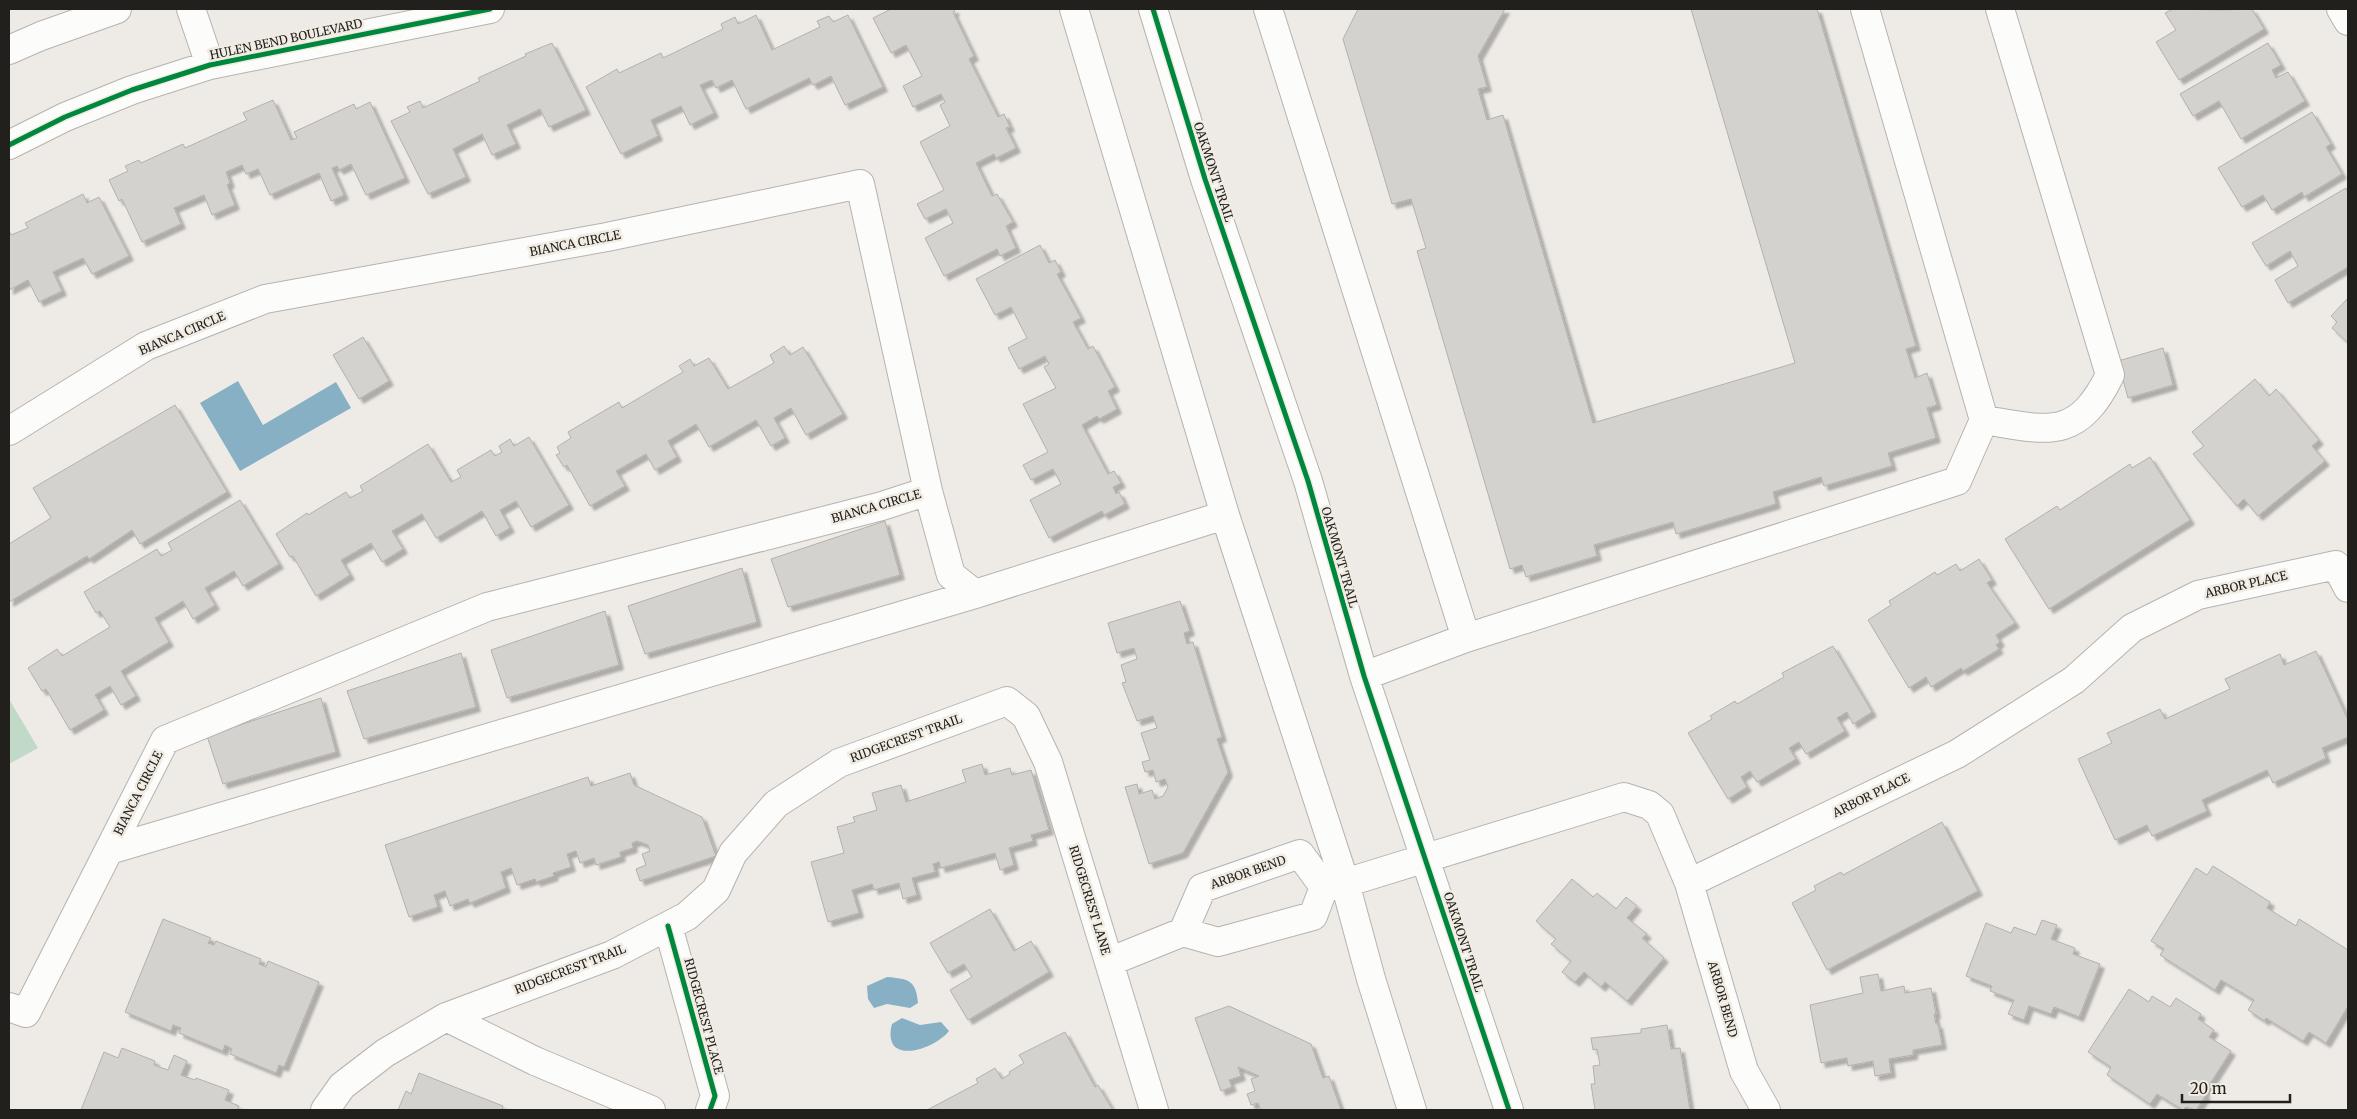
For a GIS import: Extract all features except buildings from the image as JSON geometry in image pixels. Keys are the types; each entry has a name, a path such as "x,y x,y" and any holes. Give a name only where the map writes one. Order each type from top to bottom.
{"street":[{"path":"9,50 41,36 117,9"},
{"path":"191,9 210,65"},
{"name":"HULEN BEND BOULEVARD","path":"9,145 65,117 115,97 210,65 490,9"},
{"path":"1074,9 1335,885 1371,979 1412,1110"},
{"name":"OAKMONT TRAIL","path":"1153,9 1205,179 1308,481 1364,676 1509,1110"},
{"path":"1268,9 1466,638"},
{"path":"1364,676 1466,638 1957,481 1984,420 1865,9"},
{"path":"1984,420 2046,429 2063,426 2083,416 2100,395 2110,375 2000,9"},
{"path":"2341,9 2348,21"},
{"name":"BIANCA CIRCLE","path":"9,431 146,346 265,299 607,237 860,184 928,491 951,575 975,594"},
{"name":"BIANCA CIRCLE","path":"9,1007 26,1012 165,740 487,607 882,506 928,491"},
{"path":"109,850 975,594 1225,515"},
{"name":"ARBOR PLACE","path":"1689,883 1957,754 2074,680 2132,628 2198,595 2342,576"},
{"name":"RIDGECREST TRAIL","path":"325,1110 342,1086 385,1054 446,1017 612,955 687,916 716,890 733,854 776,804 839,763 1007,701"},
{"name":"RIDGECREST LANE","path":"1007,701 1026,716 1048,762 1154,1110"},
{"path":"1109,962 1183,932 1218,942 1313,916 1335,885 1624,797 1649,805 1660,814 1689,883"},
{"name":"ARBOR BEND","path":"1183,932 1202,888 1300,854 1335,885"},
{"name":"ARBOR BEND","path":"1689,883 1744,1071 1766,1110"},
{"name":"RIDGECREST PLACE","path":"668,926 716,1096 710,1110"},
{"path":"446,1017 535,1061 651,1110"}],"green space":[{"path":"9,699 38,748 9,764"}],"water":[{"path":"238,381 263,425 336,382 351,408 240,471 200,403"},
{"path":"887,977 910,982 917,995 918,1003 910,1008 887,1004 874,1008 868,999 867,986"},
{"path":"902,1018 920,1025 941,1022 949,1031 942,1038 921,1049 901,1050 894,1046 891,1037 892,1024"}],"cycle path":[{"path":"9,145 65,117 132,90 210,65 490,9"},
{"path":"1153,9 1205,179 1308,481 1364,676 1509,1110"},
{"path":"668,926 715,1096 710,1110"}]}
